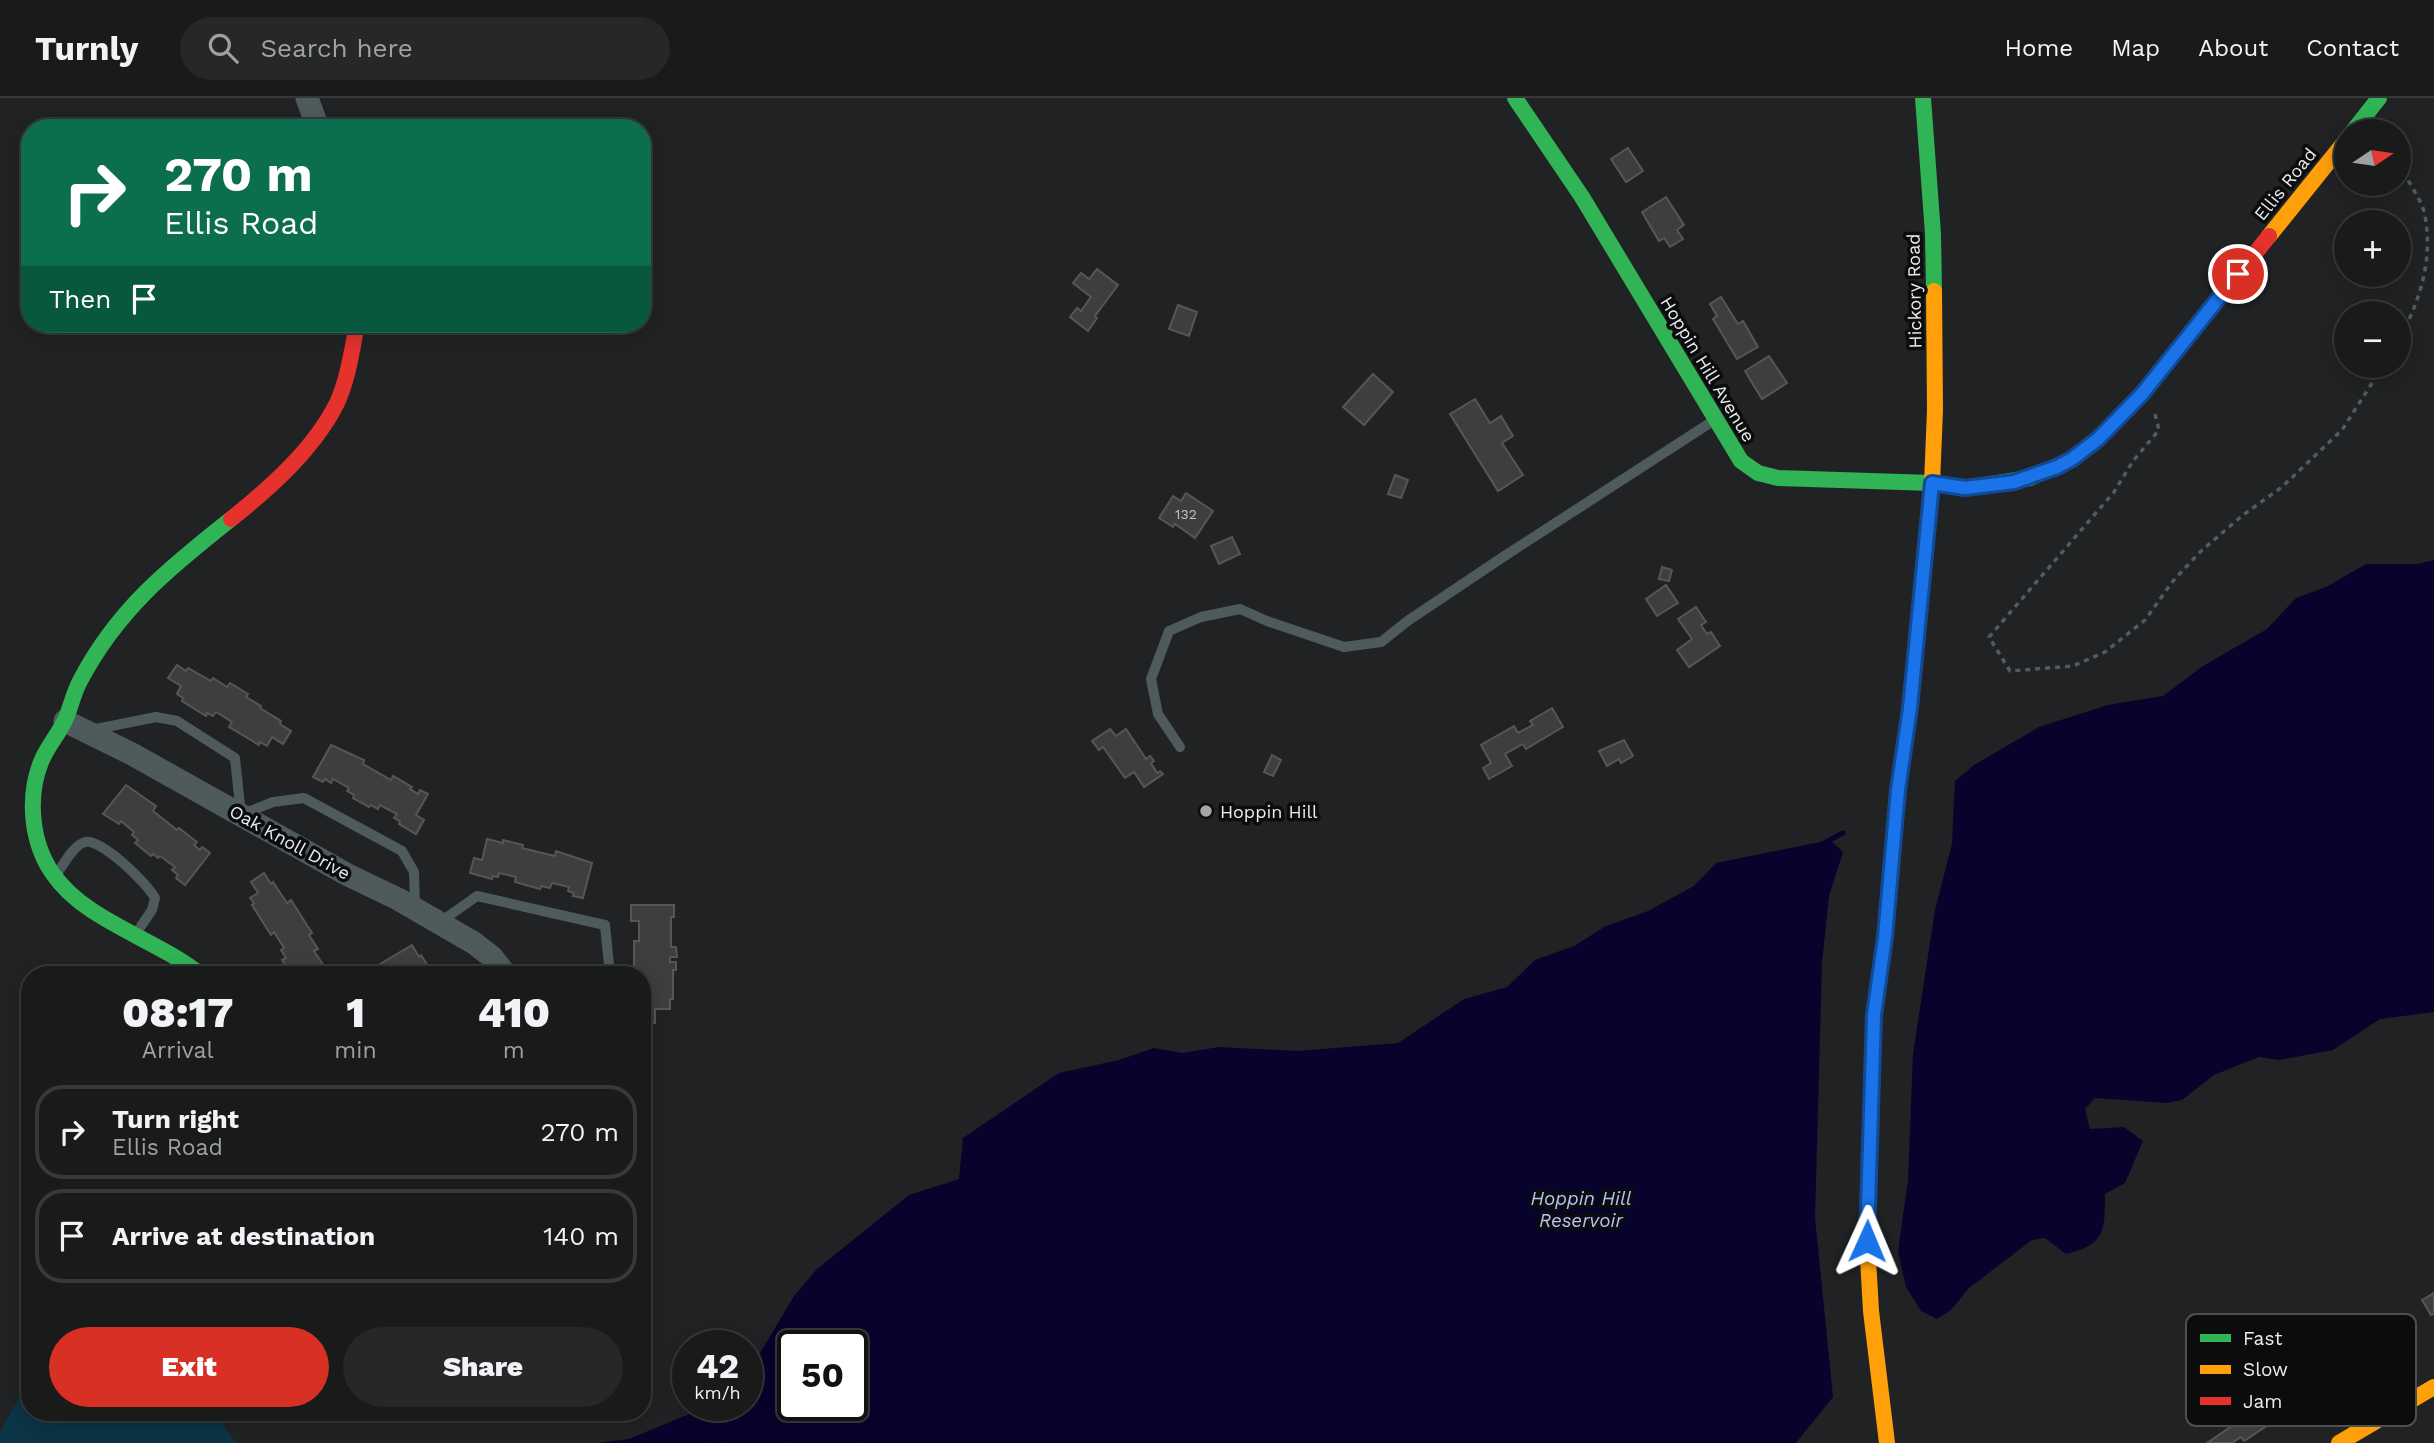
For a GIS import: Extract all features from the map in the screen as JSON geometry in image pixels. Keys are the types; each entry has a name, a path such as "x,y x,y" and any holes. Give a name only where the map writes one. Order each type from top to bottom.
{"street":[{"path":"307,98 315,119"},
{"name":"Hoppin Hill Avenue","path":"1515,98 1582,197 1741,461 1766,476 1932,483"},
{"name":"Hickory Road","path":"1923,98 1933,234 1935,410 1932,483"},
{"path":"2362,119 2379,98"},
{"name":"Ellis Road","path":"1932,483 1965,488 2030,478 2072,459 2098,439 2142,394 2334,155"},
{"path":"190,966 86,905 54,877 43,857 36,835 33,815 37,773 46,750 75,726 72,694 92,658 131,606 164,572 257,498 295,460 335,408 355,333"},
{"path":"1887,1443 1874,1337 1867,1241 1874,1015 1885,937 1898,790 1910,708 1932,483"},
{"name":"Oak Knoll Drive","path":"75,726 415,909 492,957 499,966"},
{"path":"2416,1398 2434,1387"},
{"path":"2339,1443 2368,1426"}],"lane":[{"path":"1180,747 1158,714 1151,679 1169,631 1201,617 1240,609 1344,647 1381,642 1503,557 1716,419"},
{"path":"75,726 156,717 177,720 235,758 241,815 273,802 304,798 402,851 414,872 415,909"},
{"path":"54,877 80,844 89,841 101,846 149,886 155,898 152,910 135,935"},
{"path":"439,923 477,896 605,925 609,966"}],"path":[{"path":"2411,318 2428,272 2431,249 2425,213 2412,188"},
{"path":"2142,394 2158,417 2159,430 2133,461 2114,492 1989,637 2010,671 2073,666 2105,652 2145,620 2173,582 2200,552 2243,515 2282,487 2342,430 2375,378"}],"shaded area":[{"path":"21,1394 21,1421 220,1421 236,1443 0,1443 0,1432"}],"water":[{"path":"2434,560 2434,1012 2380,1019 2333,1050 2279,1060 2259,1057 2214,1075 2182,1100 2167,1103 2095,1098 2085,1109 2090,1129 2124,1127 2143,1141 2125,1183 2105,1194 2103,1227 2095,1241 2089,1246 2066,1254 2045,1238 2032,1240 1969,1288 1951,1310 1937,1319 1921,1311 1906,1287 1898,1251 1908,1180 1913,1054 1935,910 1952,844 1955,781 1974,765 2039,727 2108,705 2163,696 2203,666 2267,629 2296,598 2326,587 2366,564 2418,564"},
{"name":"Hoppin Hill Reservoir","path":"1830,840 1843,852 1829,896 1822,963 1815,1218 1833,1397 1796,1443 597,1443 629,1439 672,1421 763,1421 763,1348 794,1296 817,1269 909,1195 959,1179 963,1138 1059,1073 1119,1060 1154,1048 1182,1053 1219,1047 1297,1051 1398,1043 1464,999 1507,987 1535,960 1574,946 1606,926 1648,911 1694,886 1716,863"}],"building":[{"path":"1628,148 1643,171 1626,182 1611,159"},
{"path":"1666,197 1684,225 1677,230 1683,239 1670,247 1664,238 1659,241 1642,212"},
{"path":"1097,269 1118,285 1095,316 1097,318 1088,331 1070,317 1077,308 1081,311 1091,297 1073,283 1081,273 1089,279"},
{"path":"1721,297 1738,324 1743,321 1758,347 1737,359 1713,319 1717,316 1710,304"},
{"path":"1178,305 1197,312 1189,336 1169,329"},
{"path":"1769,356 1787,383 1762,399 1745,371"},
{"path":"1373,374 1393,392 1364,425 1343,407"},
{"path":"1475,399 1490,423 1501,416 1513,436 1502,443 1523,475 1498,491 1450,414"},
{"path":"1395,475 1408,480 1401,498 1388,494"},
{"path":"1186,493 1213,511 1195,538 1175,524 1173,527 1159,518 1173,496 1181,501"},
{"path":"1232,537 1240,554 1219,564 1211,546"},
{"path":"1662,567 1672,570 1669,581 1659,579"},
{"path":"1666,585 1678,603 1657,616 1646,599"},
{"path":"1696,607 1706,622 1701,625 1707,634 1711,632 1720,646 1689,667 1677,650 1692,639 1678,619"},
{"path":"177,665 211,681 213,678 227,687 230,683 248,694 246,697 291,731 283,744 272,737 267,746 260,742 259,745 229,727 232,722 216,712 213,716 207,713 206,716 182,701 183,698 177,694 181,686 168,678"},
{"path":"1552,708 1563,727 1526,749 1523,744 1505,754 1512,766 1489,779 1483,768 1491,763 1481,745 1514,726 1518,733 1533,725 1530,721"},
{"path":"1110,729 1116,736 1126,729 1146,759 1150,756 1154,761 1151,763 1157,773 1160,771 1163,774 1144,787 1134,772 1125,778 1103,747 1099,750 1092,741"},
{"path":"1624,740 1633,756 1621,763 1619,759 1607,766 1599,751"},
{"path":"331,745 364,760 363,764 391,780 393,776 412,787 410,789 418,794 420,790 428,794 416,815 424,820 416,834 399,824 400,821 394,818 397,814 380,805 378,809 371,805 369,807 353,798 354,795 347,791 349,788 333,779 331,783 313,777"},
{"path":"1272,755 1281,760 1273,776 1264,772"},
{"path":"126,785 156,806 153,811 197,842 194,845 200,850 202,847 210,853 185,885 176,878 178,875 172,870 175,867 160,856 151,856 135,843 138,840 132,835 134,832 121,821 119,824 103,814"},
{"path":"487,839 523,845 522,848 555,856 556,851 592,863 583,898 573,896 574,893 568,891 569,887 552,883 550,888 541,886 540,889 515,882 516,877 499,873 498,877 493,876 492,879 470,873 474,858 482,860"},
{"path":"264,873 287,903 291,900 312,933 309,935 318,949 314,951 324,966 286,966 282,960 286,958 281,950 284,948 274,932 271,935 252,905 254,903 250,898 258,893 251,882"},
{"path":"631,905 674,905 674,917 671,917 671,947 676,947 677,957 670,957 670,962 676,962 676,970 673,970 673,999 670,999 670,1009 655,1009 655,1023 651,1023 651,966 634,966 634,941 639,941 639,921 631,921"},
{"path":"412,945 428,966 381,966 380,964"},
{"path":"2434,1293 2434,1314 2431,1315 2422,1300"},
{"path":"2232,1426 2265,1427 2244,1441 2241,1437 2232,1443 2207,1443"}],"waterway":[{"path":"1824,843 1843,833"}],"traffic: fast":[{"path":"1515,98 1582,197 1741,461 1758,473 1778,478 1932,483 1965,488 2030,478 2072,459 2098,439 2159,373"},
{"path":"1923,98 1933,234 1934,291"},
{"path":"2362,119 2379,98"},
{"path":"189,966 102,917 83,905 67,890 53,874 40,848 34,820 34,790 43,757 65,720 80,681 110,633 166,573 231,519"},
{"path":"1870,1137 1874,1015 1885,937 1898,790 1910,707 1921,595"}],"traffic: slow":[{"path":"2269,236 2334,155"},
{"path":"1921,595 1932,483 1935,410 1934,291"},
{"path":"1870,1137 1867,1241 1871,1311 1887,1443"},
{"path":"2416,1398 2434,1387"},
{"path":"2339,1443 2368,1426"}],"traffic: jam":[{"path":"2159,373 2269,236"},
{"path":"231,519 290,467 327,420 344,384 355,333"}],"place":[{"name":"Hoppin Hill","path":"1206,811"}],"route":[{"path":"1867,1241 1874,1015 1885,937 1898,790 1910,708 1932,483 1965,488 2014,482 2030,478 2072,459 2098,439 2142,394 2238,274"}]}
